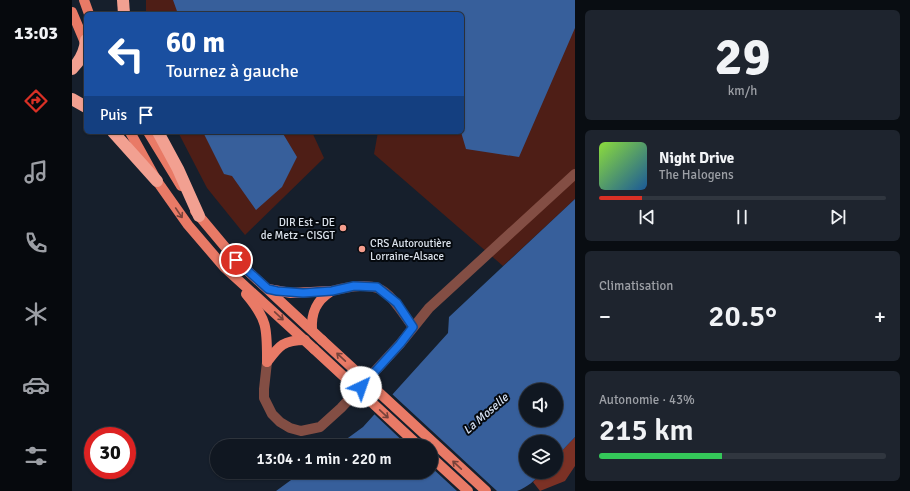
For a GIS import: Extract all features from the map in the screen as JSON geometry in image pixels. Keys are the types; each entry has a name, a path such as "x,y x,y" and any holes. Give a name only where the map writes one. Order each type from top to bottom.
{"highway":[{"path":"123,0 124,12"},
{"path":"72,69 77,64 84,49"},
{"path":"72,99 84,106"},
{"path":"115,134 157,181"},
{"path":"159,134 178,169 199,216"}],"main road":[{"path":"84,0 87,12"},
{"path":"72,12 84,40"},
{"path":"131,134 157,181 188,225 258,307 264,319 267,333 267,362"},
{"path":"149,134 199,216 236,260 486,491"},
{"path":"224,267 411,439"},
{"path":"268,289 291,293 332,291"},
{"path":"312,330 312,316 315,307 324,296 332,291"},
{"path":"267,362 282,344 290,341 305,340"},
{"path":"438,463 468,491"}],"street":[{"path":"267,362 264,380 264,398 272,414 280,422 290,428 302,431 320,427 341,408 400,344 429,308 575,174"},
{"path":"332,291 354,286 377,287 397,303 413,327"}],"shaded area":[{"path":"146,0 575,0 575,199 503,266 374,154 378,134 464,134 464,12 146,12"},
{"path":"179,134 313,134 324,158 245,235 207,188"},
{"path":"575,437 575,466 565,481 540,491 533,482 536,479 563,479 563,450"}],"water":[{"path":"173,0 575,0 575,28 519,157 466,149 462,134 464,134 464,12 177,12"},
{"path":"204,134 283,134 297,157 282,187 256,210 232,176 224,174"},
{"name":"La Moselle","path":"575,199 575,437 563,450 563,435 519,435 519,479 535,479 528,486 517,491 276,491 292,479 438,479 438,439 347,439 363,427 448,333 449,317"}],"pier":[{"path":"391,393 497,491 457,491 438,473 438,439 401,439 373,413"}],"place":[{"name":"DIR Est - DE de Metz - CISGT","path":"343,228"},
{"name":"CRS Autoroutière Lorraine-Alsace","path":"362,249"}],"route":[{"path":"236,260 268,289 291,293 303,293 332,291 366,285 377,287 388,294 397,303 413,327 400,344 361,387"}]}
